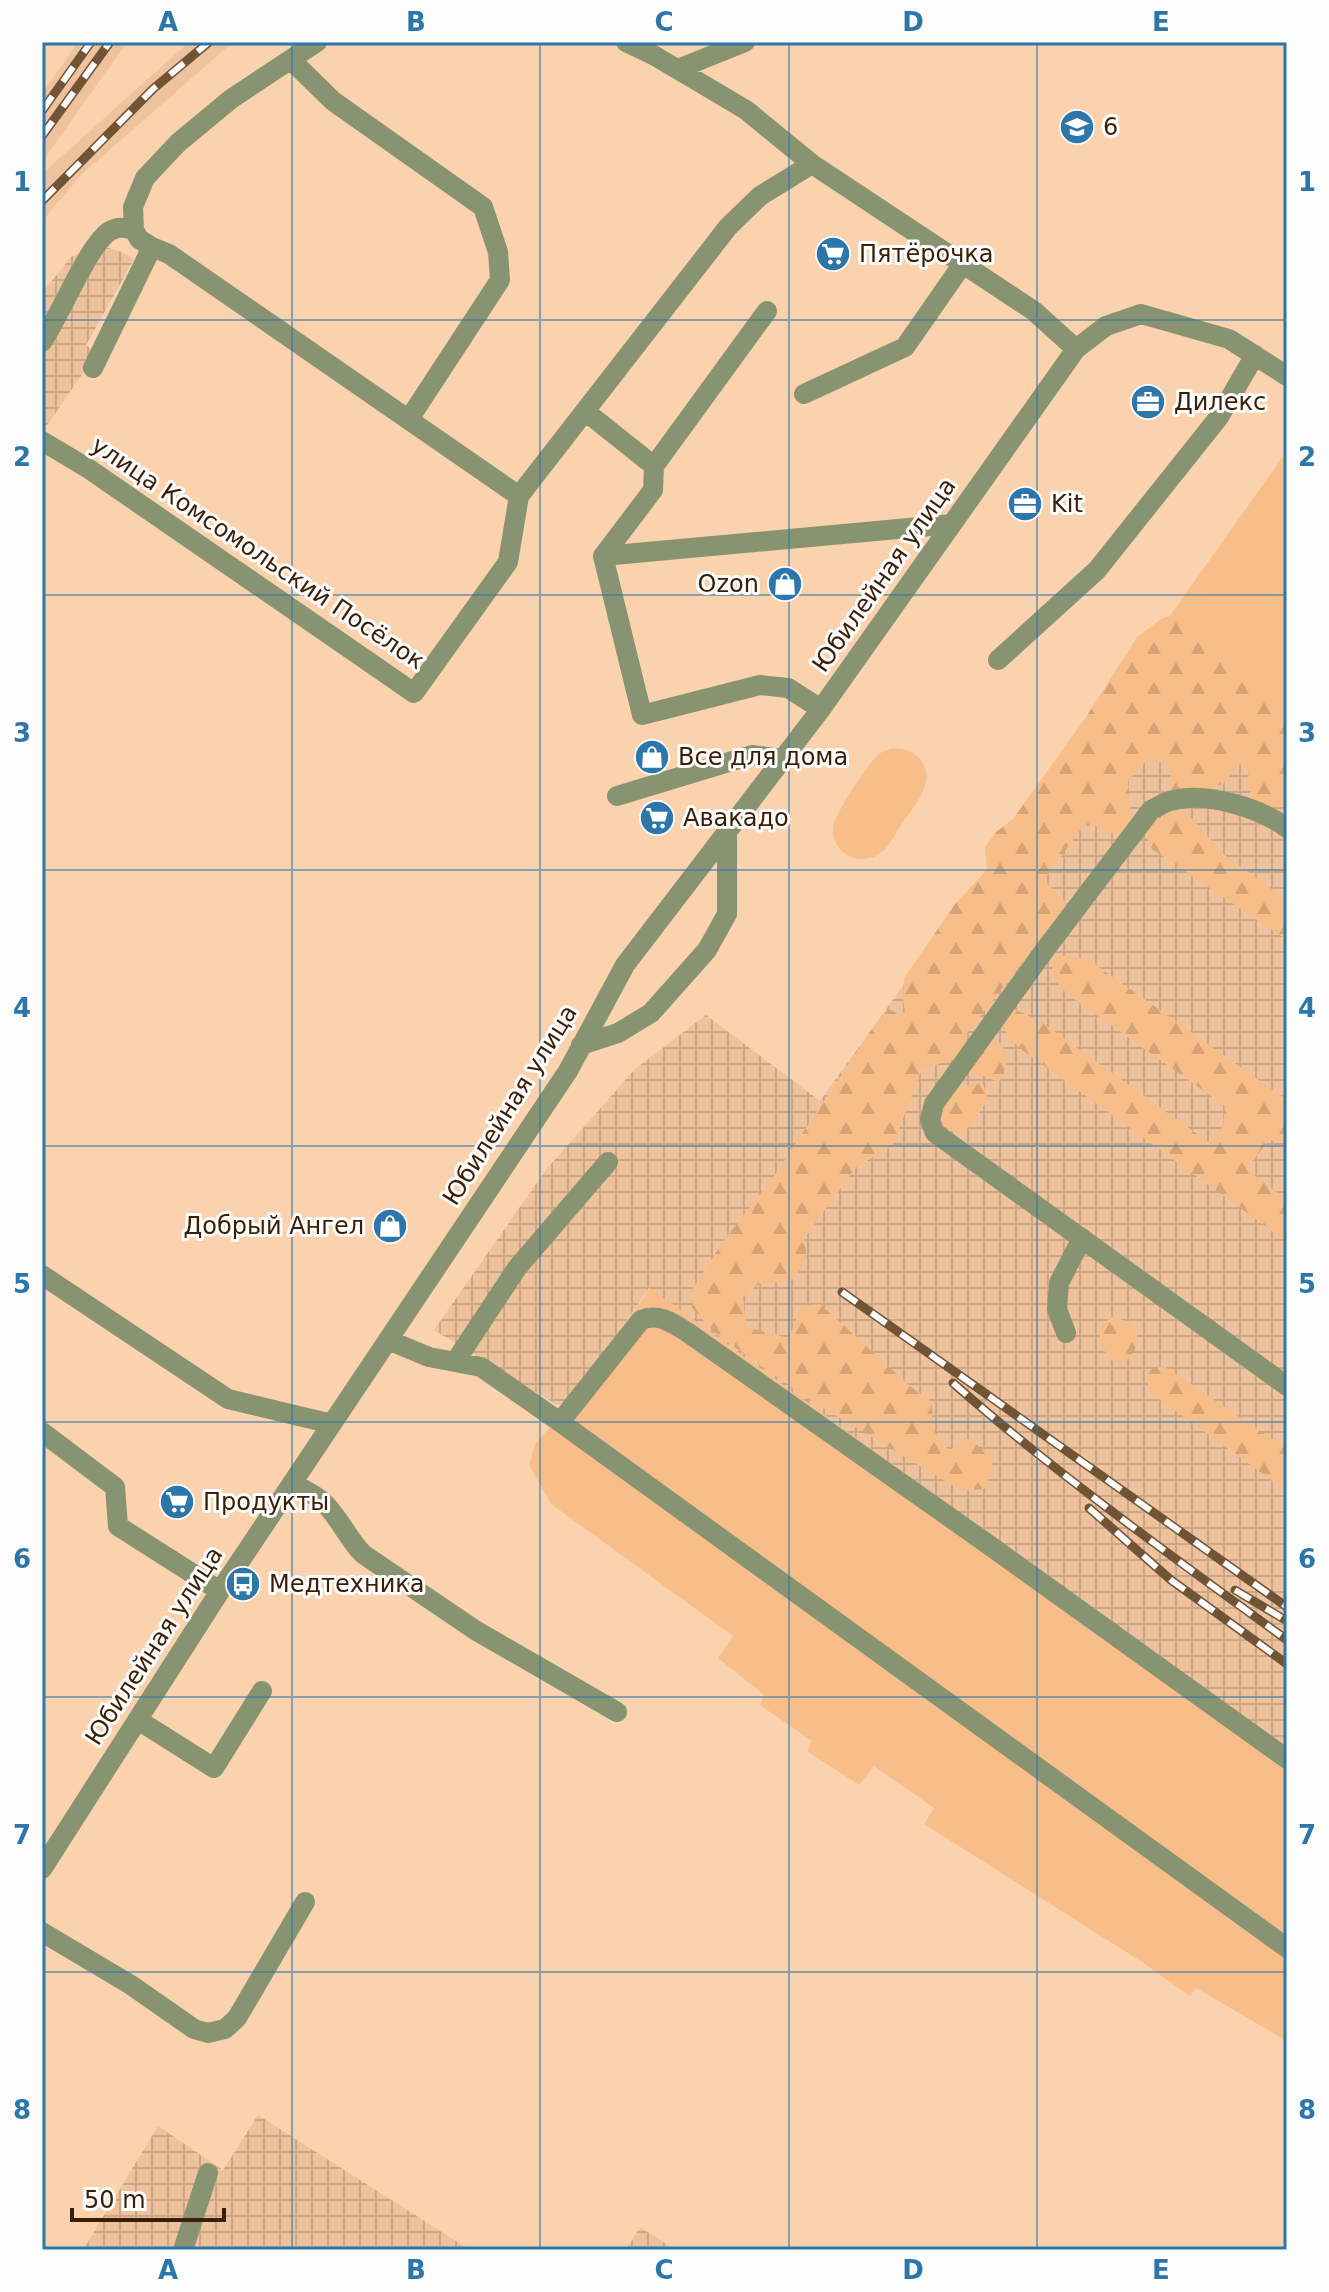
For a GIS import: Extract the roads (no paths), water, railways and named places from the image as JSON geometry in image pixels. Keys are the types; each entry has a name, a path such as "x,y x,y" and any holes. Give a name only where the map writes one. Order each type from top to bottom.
{"street":[{"path":"317,42 231,99 178,143 145,178 133,207 134,230 139,239 169,254 519,496 728,227 760,196 812,164"},
{"path":"626,42 746,110 812,164 1034,311 1076,349"},
{"path":"678,69 745,42"},
{"path":"291,60 333,101 483,207 498,252 500,280 409,419"},
{"path":"42,342 93,249 107,232 120,227 134,230"},
{"path":"93,368 152,247"},
{"path":"804,394 905,347 962,265"},
{"path":"603,556 653,490 654,466 767,311"},
{"name":"Юбилейная улица","path":"42,1869 220,1591 568,1071 625,965 821,709 1076,349 1106,326 1141,314 1229,339 1287,376"},
{"path":"998,660 1097,570 1219,417 1255,355"},
{"path":"585,411 654,466"},
{"name":"улица Комсомольский Посёлок","path":"42,441 89,469 414,693 508,562 519,496"},
{"path":"603,556 952,524"},
{"path":"603,556 642,715 760,685 788,688 821,709"},
{"path":"617,796 752,755 782,759"},
{"path":"1287,828 1270,816 1208,798 1172,800 1151,810 934,1104 930,1120 935,1133 1287,1386"},
{"path":"581,1045 618,1033 651,1013 707,950 727,914 727,832"},
{"path":"455,1362 517,1268 608,1162"},
{"path":"1066,1333 1057,1309 1059,1283 1082,1238"},
{"path":"42,1275 228,1399 332,1424"},
{"path":"560,1422 641,1320 652,1316 666,1319 1287,1759"},
{"path":"388,1340 429,1357 481,1367 1287,1948"},
{"path":"42,1432 115,1487 118,1526 220,1591"},
{"path":"293,1483 321,1500 363,1554 475,1630 617,1712"},
{"path":"138,1720 214,1768 262,1691"},
{"path":"42,1932 131,1985 194,2029 208,2033 225,2029 237,2018 305,1902"},
{"path":"183,2250 208,2173"}],"railway":[{"path":"42,111 91,42"},
{"path":"42,136 110,42"},
{"path":"42,201 153,89 209,42"},
{"path":"842,1292 1287,1607"},
{"path":"953,1383 1075,1483 1287,1640"},
{"path":"1089,1508 1171,1580 1287,1664"},
{"path":"1235,1590 1287,1621"}],"place":[{"name":"6","path":"1077,127"},
{"name":"Пятёрочка","path":"833,254"},
{"name":"Дилекс","path":"1148,402"},
{"name":"Kit","path":"1025,504"},
{"name":"Ozon","path":"785,584"},
{"name":"Все для дома","path":"652,757"},
{"name":"Авакадо","path":"657,818"},
{"name":"Добрый Ангел","path":"390,1226"},
{"name":"Продукты","path":"177,1502"},
{"name":"Медтехника","path":"243,1584"}]}
